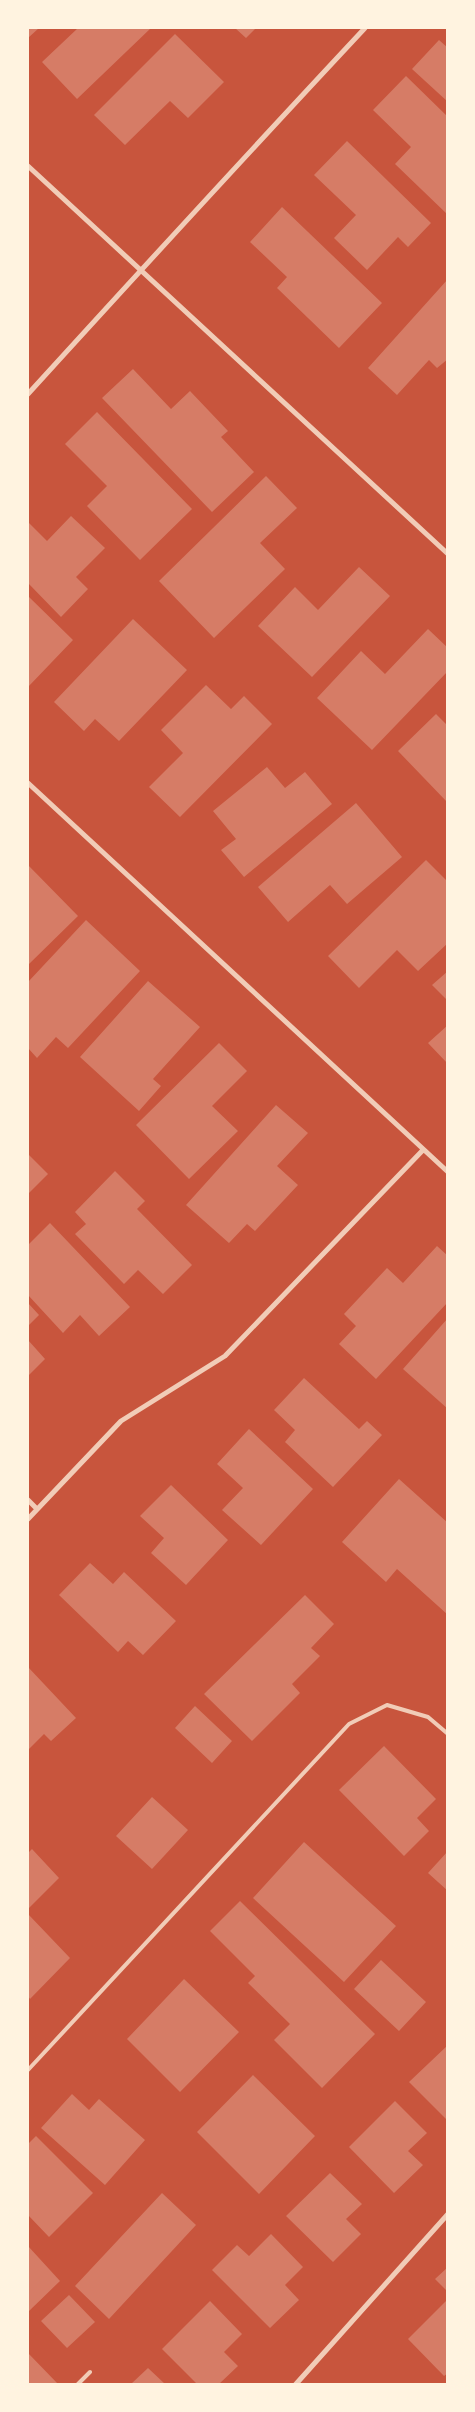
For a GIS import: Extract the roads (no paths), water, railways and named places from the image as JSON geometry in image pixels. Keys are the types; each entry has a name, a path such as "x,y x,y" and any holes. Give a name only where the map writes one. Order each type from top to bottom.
{"street":[{"path":"28,394 142,272 182,223 365,28"},
{"path":"28,166 448,554"},
{"path":"28,783 448,1172"},
{"path":"28,1519 121,1421 225,1356 423,1150"},
{"path":"28,1500 37,1509"},
{"path":"296,2384 448,2214"}],"lane":[{"path":"28,2070 349,1724 387,1705 428,1717 448,1734"},
{"path":"78,2384 90,2372"}]}
